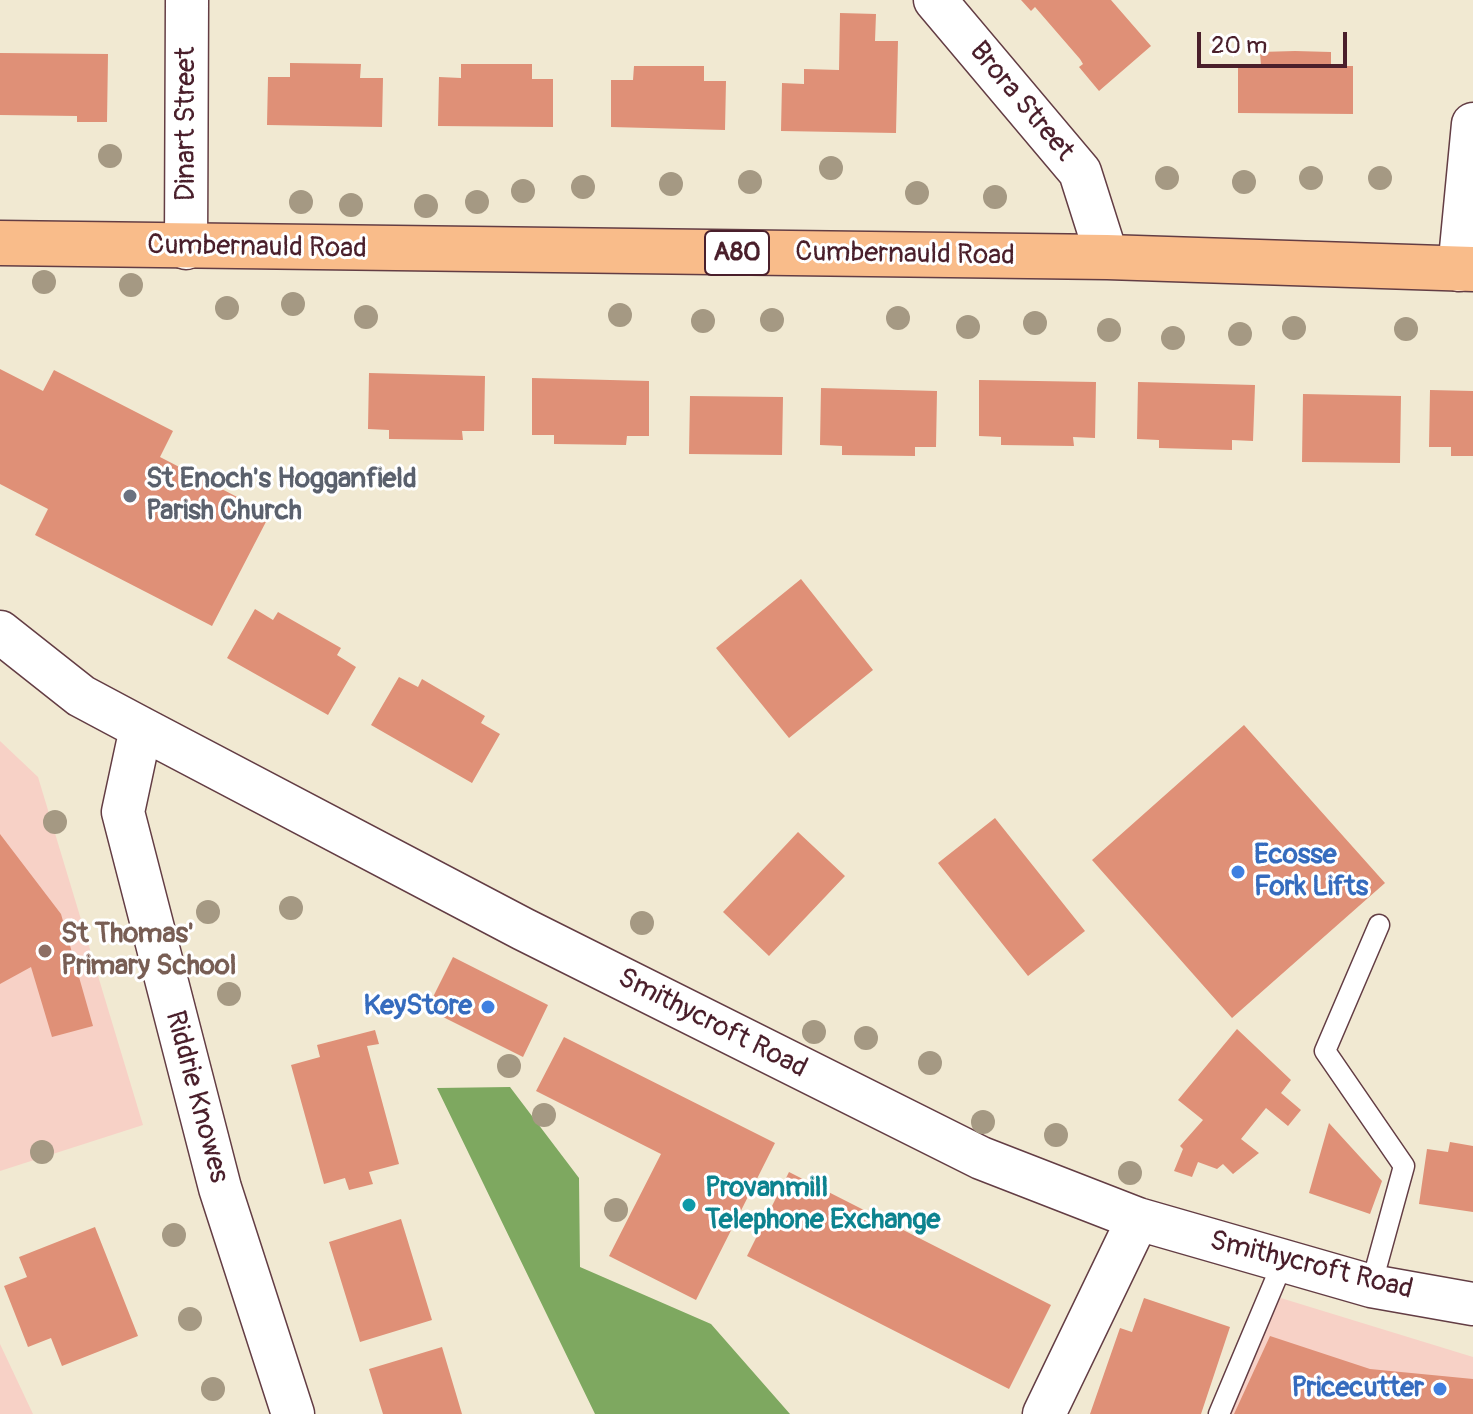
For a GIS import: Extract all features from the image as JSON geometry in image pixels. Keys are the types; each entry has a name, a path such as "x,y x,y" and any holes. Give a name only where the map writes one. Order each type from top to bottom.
{"main road":[{"name":"Cumbernauld Road","path":"0,243 186,248 1107,257 1466,270"}],"street":[{"name":"Dinart Street","path":"186,248 187,0"},
{"name":"Brora Street","path":"935,0 1080,172 1107,257"},
{"path":"1466,270 1473,124"},
{"name":"Smithycroft Road","path":"0,632 81,696 523,929 981,1158 1138,1219 1371,1286 1473,1304"},
{"name":"Riddrie Knowes","path":"141,728 123,812 220,1188 293,1414"},
{"path":"1044,1414 1138,1219"}],"lane":[{"path":"1371,1286 1404,1166 1325,1051 1379,925"},
{"path":"1219,1414 1283,1262"}],"shaded area":[{"name":"St Thomas' Primary School","path":"0,741 38,777 143,1125 0,1171"},
{"path":"1271,1295 1473,1357 1473,1414 1218,1414"},
{"path":"0,1344 33,1414 0,1414"}],"green space":[{"path":"510,1087 579,1178 580,1267 711,1324 790,1414 595,1414 437,1088"}],"building":[{"path":"1021,0 1111,0 1151,46 1099,91 1079,67 1083,64 1080,59 1035,7 1031,11"},
{"path":"840,13 876,14 875,41 898,41 896,133 781,131 782,83 804,84 804,69 839,70"},
{"path":"1260,52 1331,52 1331,66 1353,66 1353,114 1238,113 1238,66 1261,66"},
{"path":"0,53 108,54 107,122 77,122 77,116 0,115"},
{"path":"290,63 361,64 360,78 383,78 382,127 267,125 268,77 290,77"},
{"path":"461,64 532,64 532,79 553,79 553,127 438,126 439,77 461,78"},
{"path":"634,66 704,66 704,81 726,81 725,130 611,127 611,80 633,80"},
{"name":"St Enoch's Hogganfield Parish Church","path":"0,369 43,391 54,370 173,431 160,457 270,514 212,626 35,535 48,509 0,484"},
{"path":"369,373 485,376 484,431 462,431 463,440 389,439 389,430 368,429"},
{"path":"532,378 649,381 649,436 627,436 626,445 554,444 554,435 532,435"},
{"path":"979,380 1096,382 1095,438 1073,437 1074,446 1001,445 1001,437 979,436"},
{"path":"1138,382 1255,385 1253,441 1232,440 1232,450 1159,448 1159,440 1137,439"},
{"path":"821,388 937,391 936,447 915,447 915,456 842,455 842,446 820,445"},
{"path":"1430,390 1473,391 1473,456 1451,456 1451,447 1429,447"},
{"path":"1303,394 1401,396 1400,463 1302,462"},
{"path":"690,396 783,397 782,455 689,454"},
{"path":"801,579 873,670 789,738 716,648"},
{"path":"255,609 273,620 278,612 341,648 337,655 356,667 328,715 227,658"},
{"path":"399,677 418,687 422,679 485,716 481,723 500,734 472,783 371,725"},
{"name":"Ecosse Fork Lifts","path":"1244,725 1385,883 1232,1018 1092,860"},
{"path":"995,818 1085,931 1028,976 938,863"},
{"path":"798,832 845,876 769,956 723,912"},
{"path":"0,834 61,914 93,1026 52,1037 31,967 0,984"},
{"name":"KeyStore","path":"453,957 548,1005 523,1057 427,1009"},
{"path":"1237,1029 1291,1080 1281,1093 1301,1110 1288,1126 1266,1108 1241,1139 1259,1153 1233,1174 1223,1164 1217,1169 1198,1162 1192,1177 1174,1171 1183,1149 1180,1146 1203,1120 1178,1100"},
{"path":"375,1030 379,1044 367,1046 399,1164 369,1172 373,1184 349,1190 345,1178 324,1184 291,1065 320,1057 317,1045"},
{"name":"Provanmill Telephone Exchange","path":"564,1037 775,1143 696,1300 609,1256 661,1154 536,1091"},
{"path":"1329,1123 1382,1181 1370,1214 1309,1193"},
{"path":"1450,1142 1473,1146 1473,1212 1419,1204 1427,1149 1448,1152"},
{"path":"789,1172 1051,1305 1009,1389 747,1256"},
{"path":"401,1219 432,1320 360,1342 329,1242"},
{"path":"95,1227 138,1336 62,1366 51,1338 28,1347 4,1286 27,1277 19,1257"},
{"path":"1144,1298 1230,1327 1201,1414 1090,1414 1120,1328 1132,1332"},
{"path":"1270,1336 1370,1369 1473,1379 1473,1414 1234,1414"},
{"path":"442,1347 462,1414 383,1414 369,1369"}],"place":[{"name":"St Enoch's Hogganfield Parish Church","path":"130,496"},
{"name":"Ecosse Fork Lifts","path":"1238,872"},
{"name":"St Thomas' Primary School","path":"45,951"},
{"name":"KeyStore","path":"488,1007"},
{"name":"Provanmill Telephone Exchange","path":"689,1205"},
{"name":"Pricecutter","path":"1440,1389"}]}
